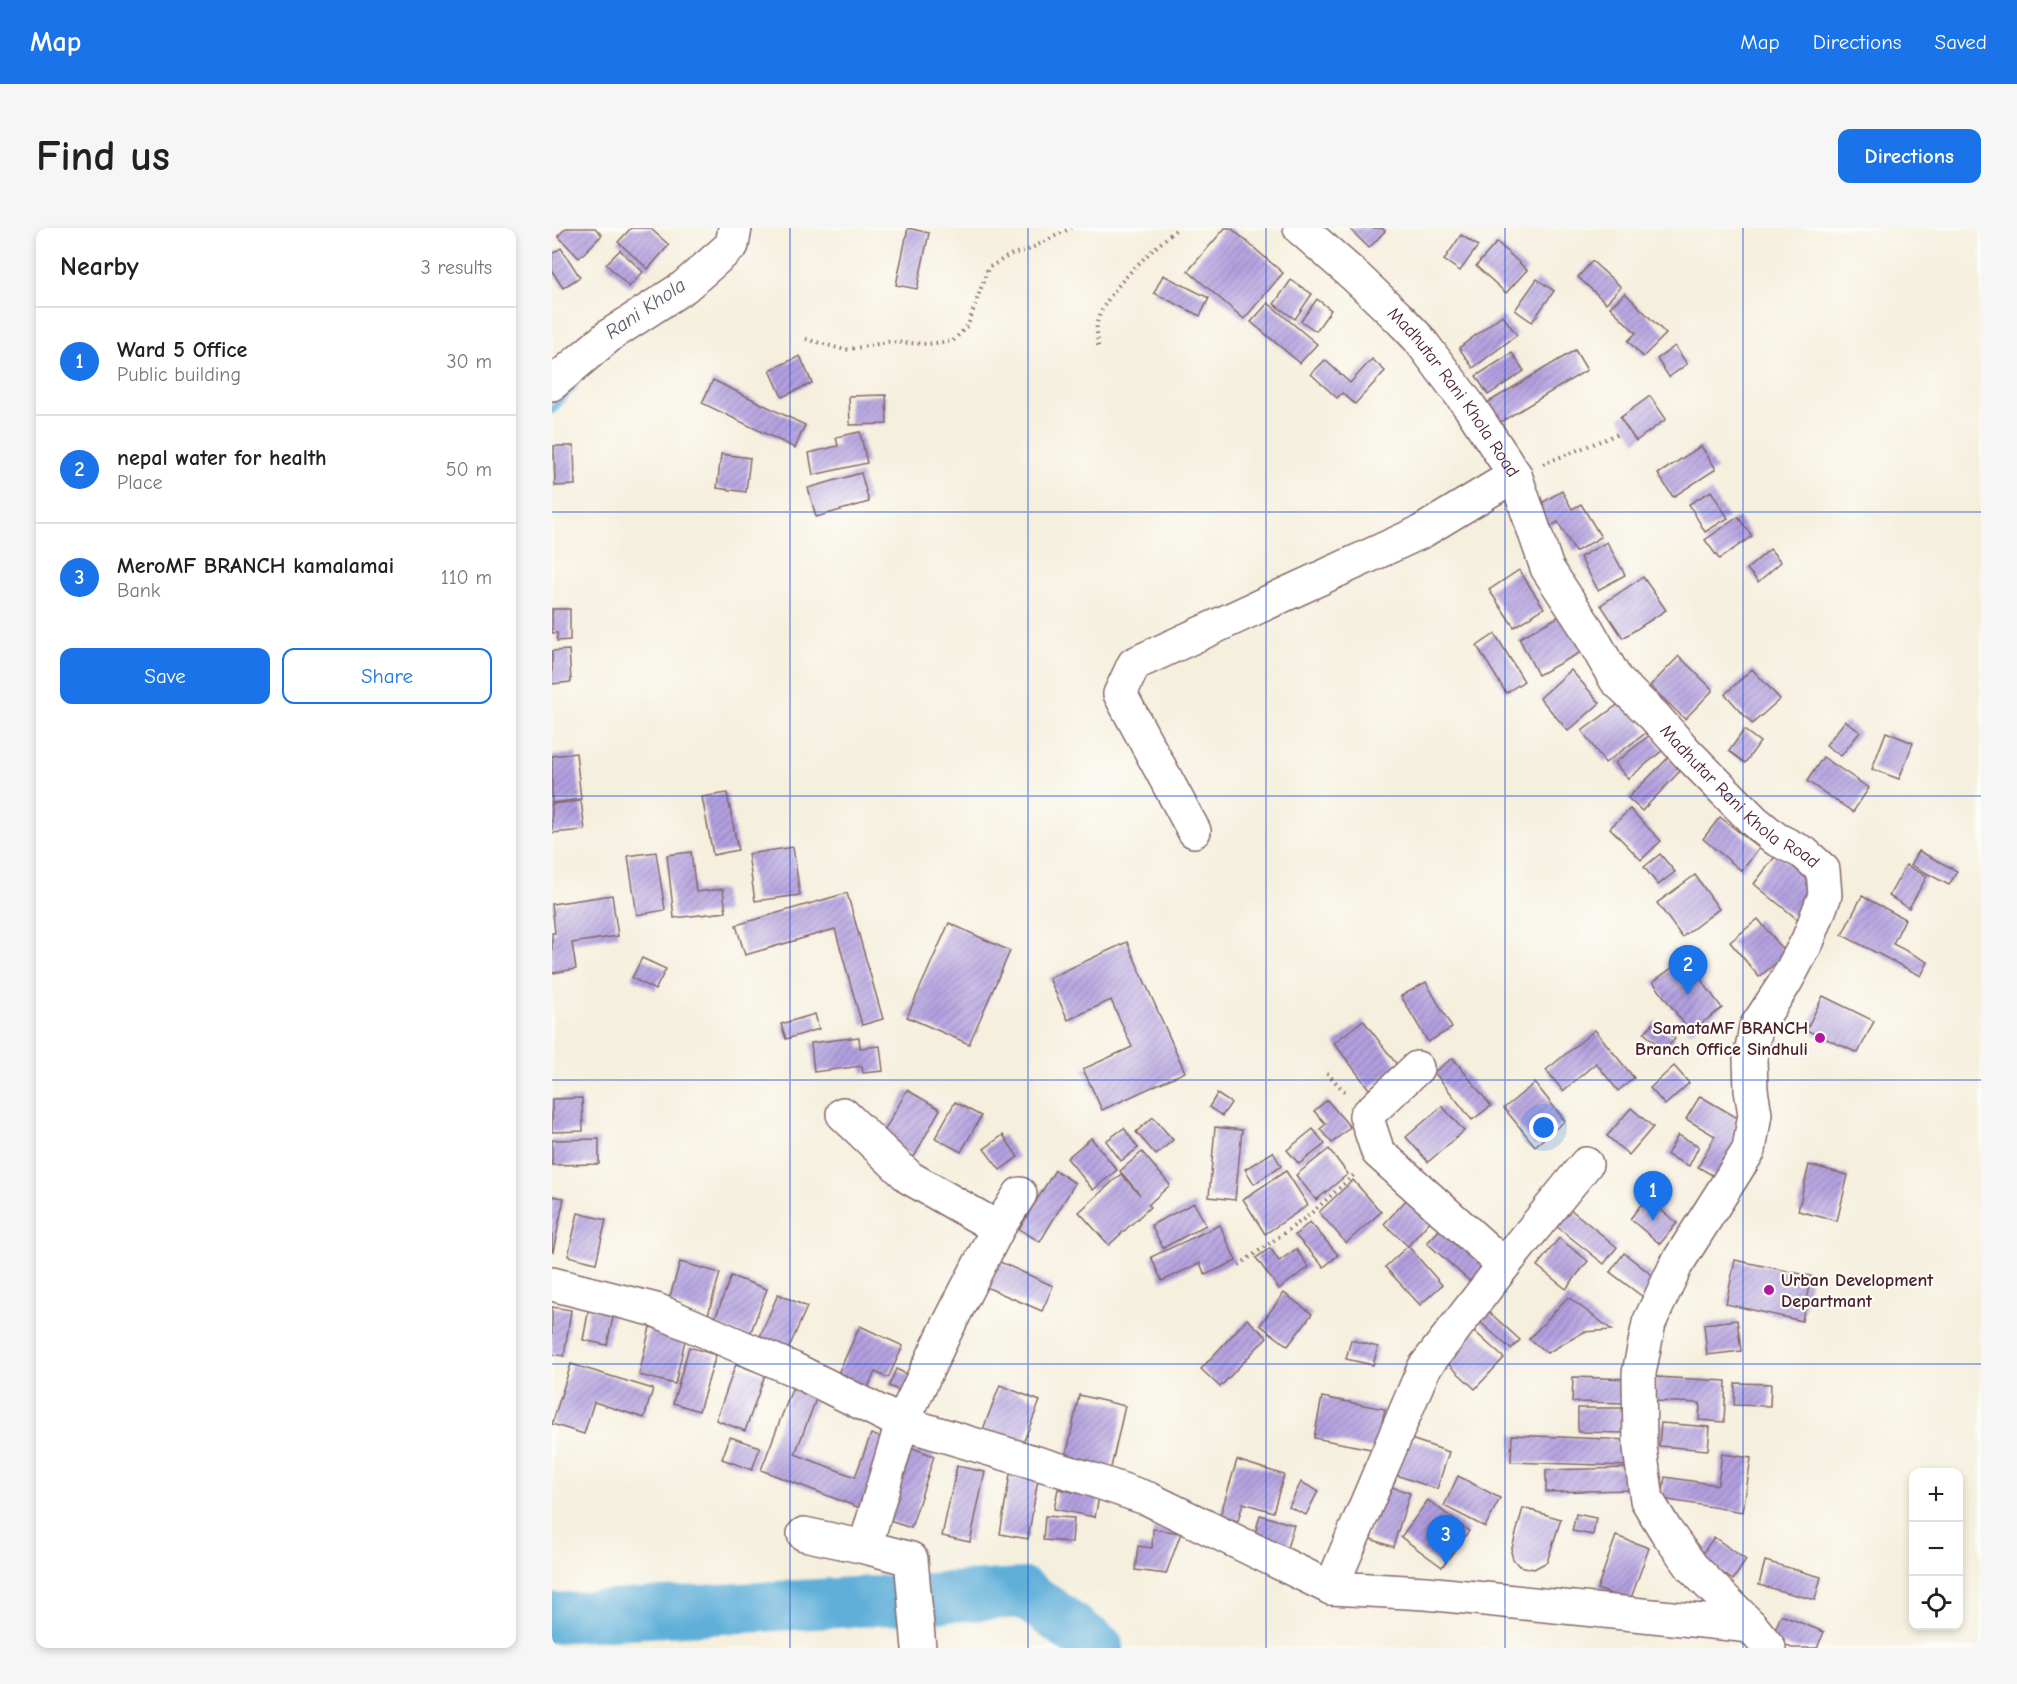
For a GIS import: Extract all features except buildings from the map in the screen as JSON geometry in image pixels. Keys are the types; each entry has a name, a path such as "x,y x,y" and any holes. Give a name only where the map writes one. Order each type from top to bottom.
{"street":[{"path":"552,384 610,335 692,280 732,245 735,228"},
{"name":"Madhutar Rani Khola Road","path":"1300,228 1356,277 1419,339 1470,407 1515,475 1547,568 1587,629 1616,680 1654,716 1754,821 1776,839 1804,853 1823,870 1825,894 1808,940 1785,983 1756,1027 1750,1059 1751,1090 1755,1114 1749,1150 1676,1265 1649,1323 1639,1373 1640,1448 1647,1500 1692,1567 1760,1637"},
{"path":"1194,831 1120,694 1134,664 1421,532 1515,475"},
{"path":"1417,1068 1366,1116 1378,1152 1504,1265"},
{"path":"843,1114 909,1178 998,1228"},
{"path":"1331,1588 1424,1368 1586,1164"},
{"path":"865,1547 902,1423 998,1228 1020,1194"},
{"path":"552,1284 657,1310 794,1369 902,1423 1084,1477 1149,1499 1331,1588 1426,1593 1760,1637"},
{"path":"804,1534 911,1559 919,1648"}],"path":[{"path":"806,339 845,350 888,342 927,344 953,341 968,325 988,268 1012,254 1028,250 1071,228"},
{"path":"1098,346 1097,323 1110,296 1145,256 1178,228"},
{"path":"1515,475 1620,433"},
{"path":"1239,1265 1308,1216 1378,1152"}],"waterway":[{"name":"Rani Khola","path":"552,410 574,385"},
{"path":"552,1618 1024,1593 1099,1648"}],"place":[{"name":"nepal water for health","path":"1688,995"},
{"name":"SamataMF BRANCH Branch Office Sindhuli","path":"1820,1038"},
{"name":"Ward 5 Office","path":"1653,1221"},
{"name":"Urban Development Departmant","path":"1769,1290"},
{"name":"MeroMF BRANCH kamalamai","path":"1446,1565"}]}
